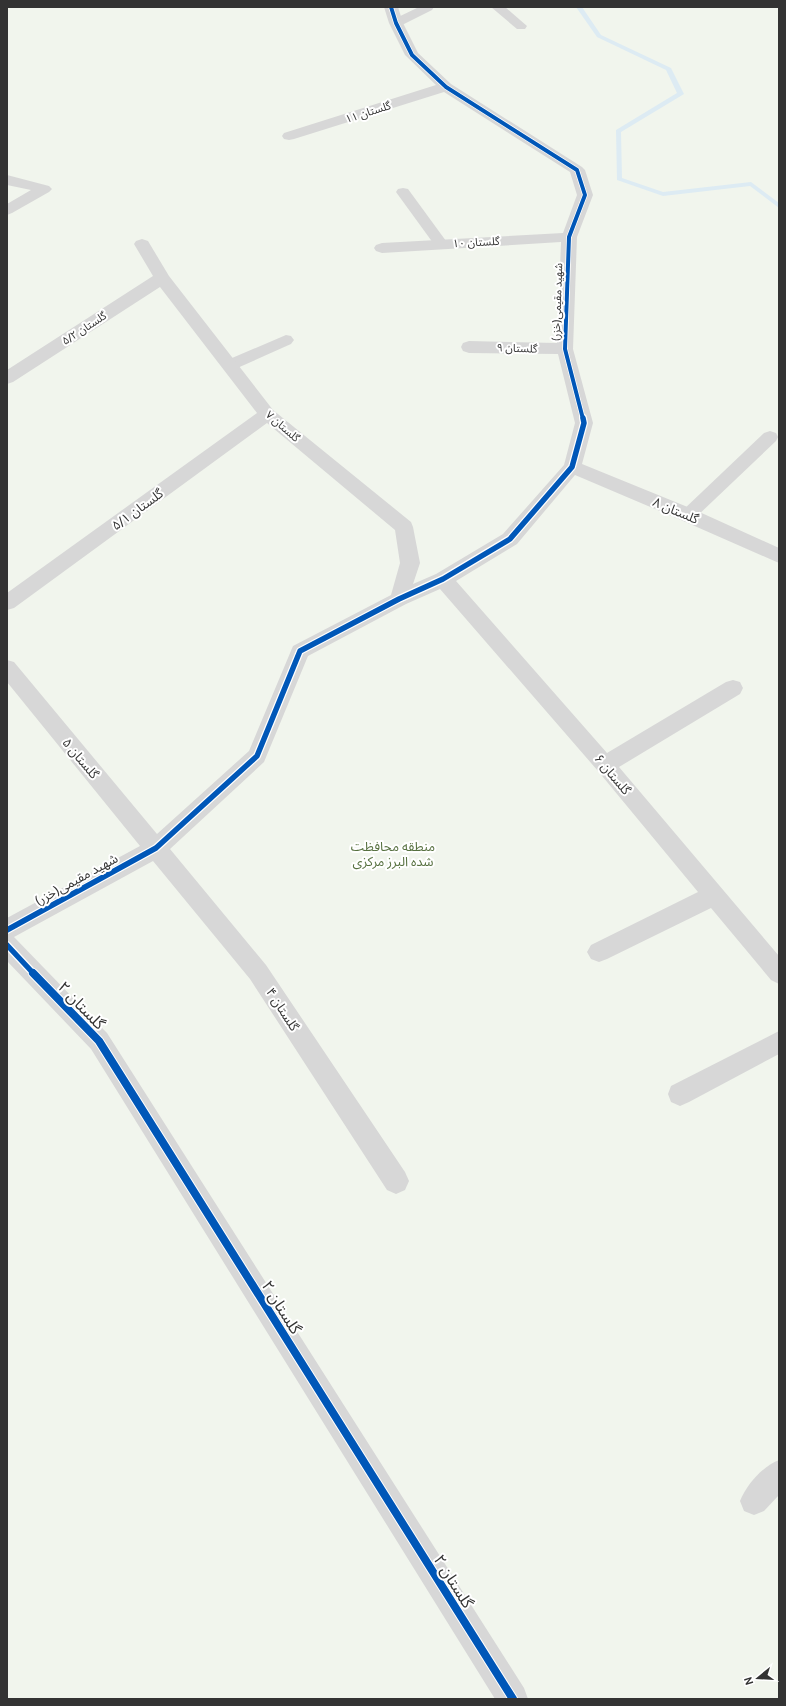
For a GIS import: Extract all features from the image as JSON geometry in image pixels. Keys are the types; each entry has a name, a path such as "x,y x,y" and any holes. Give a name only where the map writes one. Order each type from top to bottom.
{"street":[{"name":"شهید مقیمی(‌خزر)","path":"7,930 156,848 257,756 300,651 399,598 442,579 510,539 572,467 584,423 565,349 569,237 585,194 577,170 446,87 412,55 393,15"},
{"name":"گلستان ۱۱","path":"289,136 446,87"},
{"path":"7,180 44,189 7,210"},
{"name":"گلستان ۱۰","path":"382,248 569,237"},
{"name":"گلستان ۷","path":"142,244 162,278 267,414 404,527 410,563 399,598"},
{"name":"گلستان ۵/۲","path":"7,378 162,278"},
{"name":"گلستان ۹","path":"470,347 565,349"},
{"name":"گلستان ۵/۱","path":"7,603 267,414"},
{"name":"گلستان ۸","path":"572,467 688,515 779,556"},
{"name":"گلستان ۶","path":"442,579 605,765 714,895 775,961"},
{"name":"گلستان ۵","path":"7,668 156,848"},
{"path":"605,765 733,688"},
{"name":"گلستان ۴","path":"156,848 258,972 396,1181"},
{"path":"599,952 714,895"},
{"name":"گلستان ۲","path":"7,945 99,1041 514,1699"},
{"path":"680,1094 779,1042"},
{"path":"754,1502 779,1474"}],"lane":[{"path":"393,15 428,7"},
{"path":"497,7 520,26"},
{"path":"403,192 441,244"},
{"path":"230,366 286,340"},
{"path":"688,515 770,437"}],"green space":[{"name":"منطقه محافظت شده البرز مرکزی","path":"7,7 779,7 779,1699 7,1699"}],"waterway":[{"path":"579,7 599,36 669,69 681,94 618,131 619,179 663,194 751,184 779,206"}],"cycle path":[{"path":"7,930 156,848 257,756 300,651 399,599 443,579 510,539 572,467 584,423 565,349 569,237 585,195 577,170 446,87 412,55 396,23 391,7"},
{"path":"7,945 99,1041 513,1699"}]}
